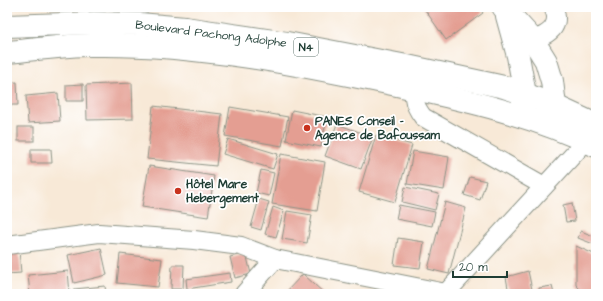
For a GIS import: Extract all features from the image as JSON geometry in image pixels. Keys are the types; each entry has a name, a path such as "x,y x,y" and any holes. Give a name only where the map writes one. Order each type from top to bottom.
{"main road":[{"path":"504,9 524,42 546,61 552,81 551,115"},
{"name":"Boulevard Pachong Adolphe","path":"7,26 94,23 139,24 185,28 287,43 416,79 445,95 520,115 551,115"},
{"path":"520,115 525,94 524,42"},
{"name":"Boulevard Pachong Adolphe","path":"7,52 90,45 158,46 193,49 301,66 504,87 525,94 551,115 594,132"}],"street":[{"path":"524,42 541,37 553,26 556,18 554,7"},
{"path":"416,79 415,104 423,117 544,186"},
{"path":"7,245 99,233 194,240 240,246 275,259 445,293 594,132"},
{"path":"244,294 275,259"}],"building":[{"path":"423,7 479,7 483,13 446,40"},
{"path":"17,82 18,105 7,105 7,83"},
{"path":"132,83 133,119 87,120 86,85"},
{"path":"83,84 83,101 66,101 66,85"},
{"path":"58,93 60,121 28,123 26,96"},
{"path":"153,106 222,114 216,166 147,159"},
{"path":"230,107 288,117 282,146 225,136"},
{"name":"PANES Conseil - Agence de Bafoussam","path":"292,110 327,117 321,147 286,140"},
{"path":"337,124 373,137 361,169 325,156"},
{"path":"18,127 34,127 34,141 18,141"},
{"path":"376,135 412,145 395,202 359,192"},
{"path":"228,139 278,154 273,169 223,154"},
{"path":"31,149 51,149 52,163 31,163"},
{"path":"413,151 449,157 444,190 407,184"},
{"path":"281,154 325,162 317,211 272,204"},
{"name":"Hôtel Mare Hebergement","path":"149,166 214,176 208,217 142,207"},
{"path":"261,170 274,173 269,196 256,193"},
{"path":"470,177 486,181 480,200 464,195"},
{"path":"405,187 439,194 435,210 402,202"},
{"path":"259,199 269,202 261,230 251,227"},
{"path":"445,202 466,208 449,274 428,269"},
{"path":"572,203 575,221 566,222 563,205"},
{"path":"399,205 435,212 432,226 396,219"},
{"path":"273,207 284,211 276,237 265,234"},
{"path":"287,211 312,215 307,243 282,239"},
{"path":"581,231 596,237 596,245 578,238"},
{"path":"398,238 424,242 420,268 394,265"},
{"path":"576,246 596,255 596,294 585,294 576,285"},
{"path":"101,248 107,275 74,283 68,255"},
{"path":"19,250 21,273 7,274 7,252"},
{"path":"246,253 251,274 235,278 230,257"},
{"path":"120,254 162,259 158,287 117,283"},
{"path":"172,265 184,265 183,289 171,289"},
{"path":"68,271 70,294 30,294 28,275"},
{"path":"528,271 533,294 509,294 506,277"},
{"path":"230,273 231,282 187,289 186,279"},
{"path":"303,274 325,294 284,294"},
{"path":"105,286 106,294 75,294 74,289"},
{"path":"552,286 554,294 540,294 539,288"}],"place":[{"name":"PANES Conseil - Agence de Bafoussam","path":"307,128"},
{"name":"Hôtel Mare Hebergement","path":"178,191"}]}
